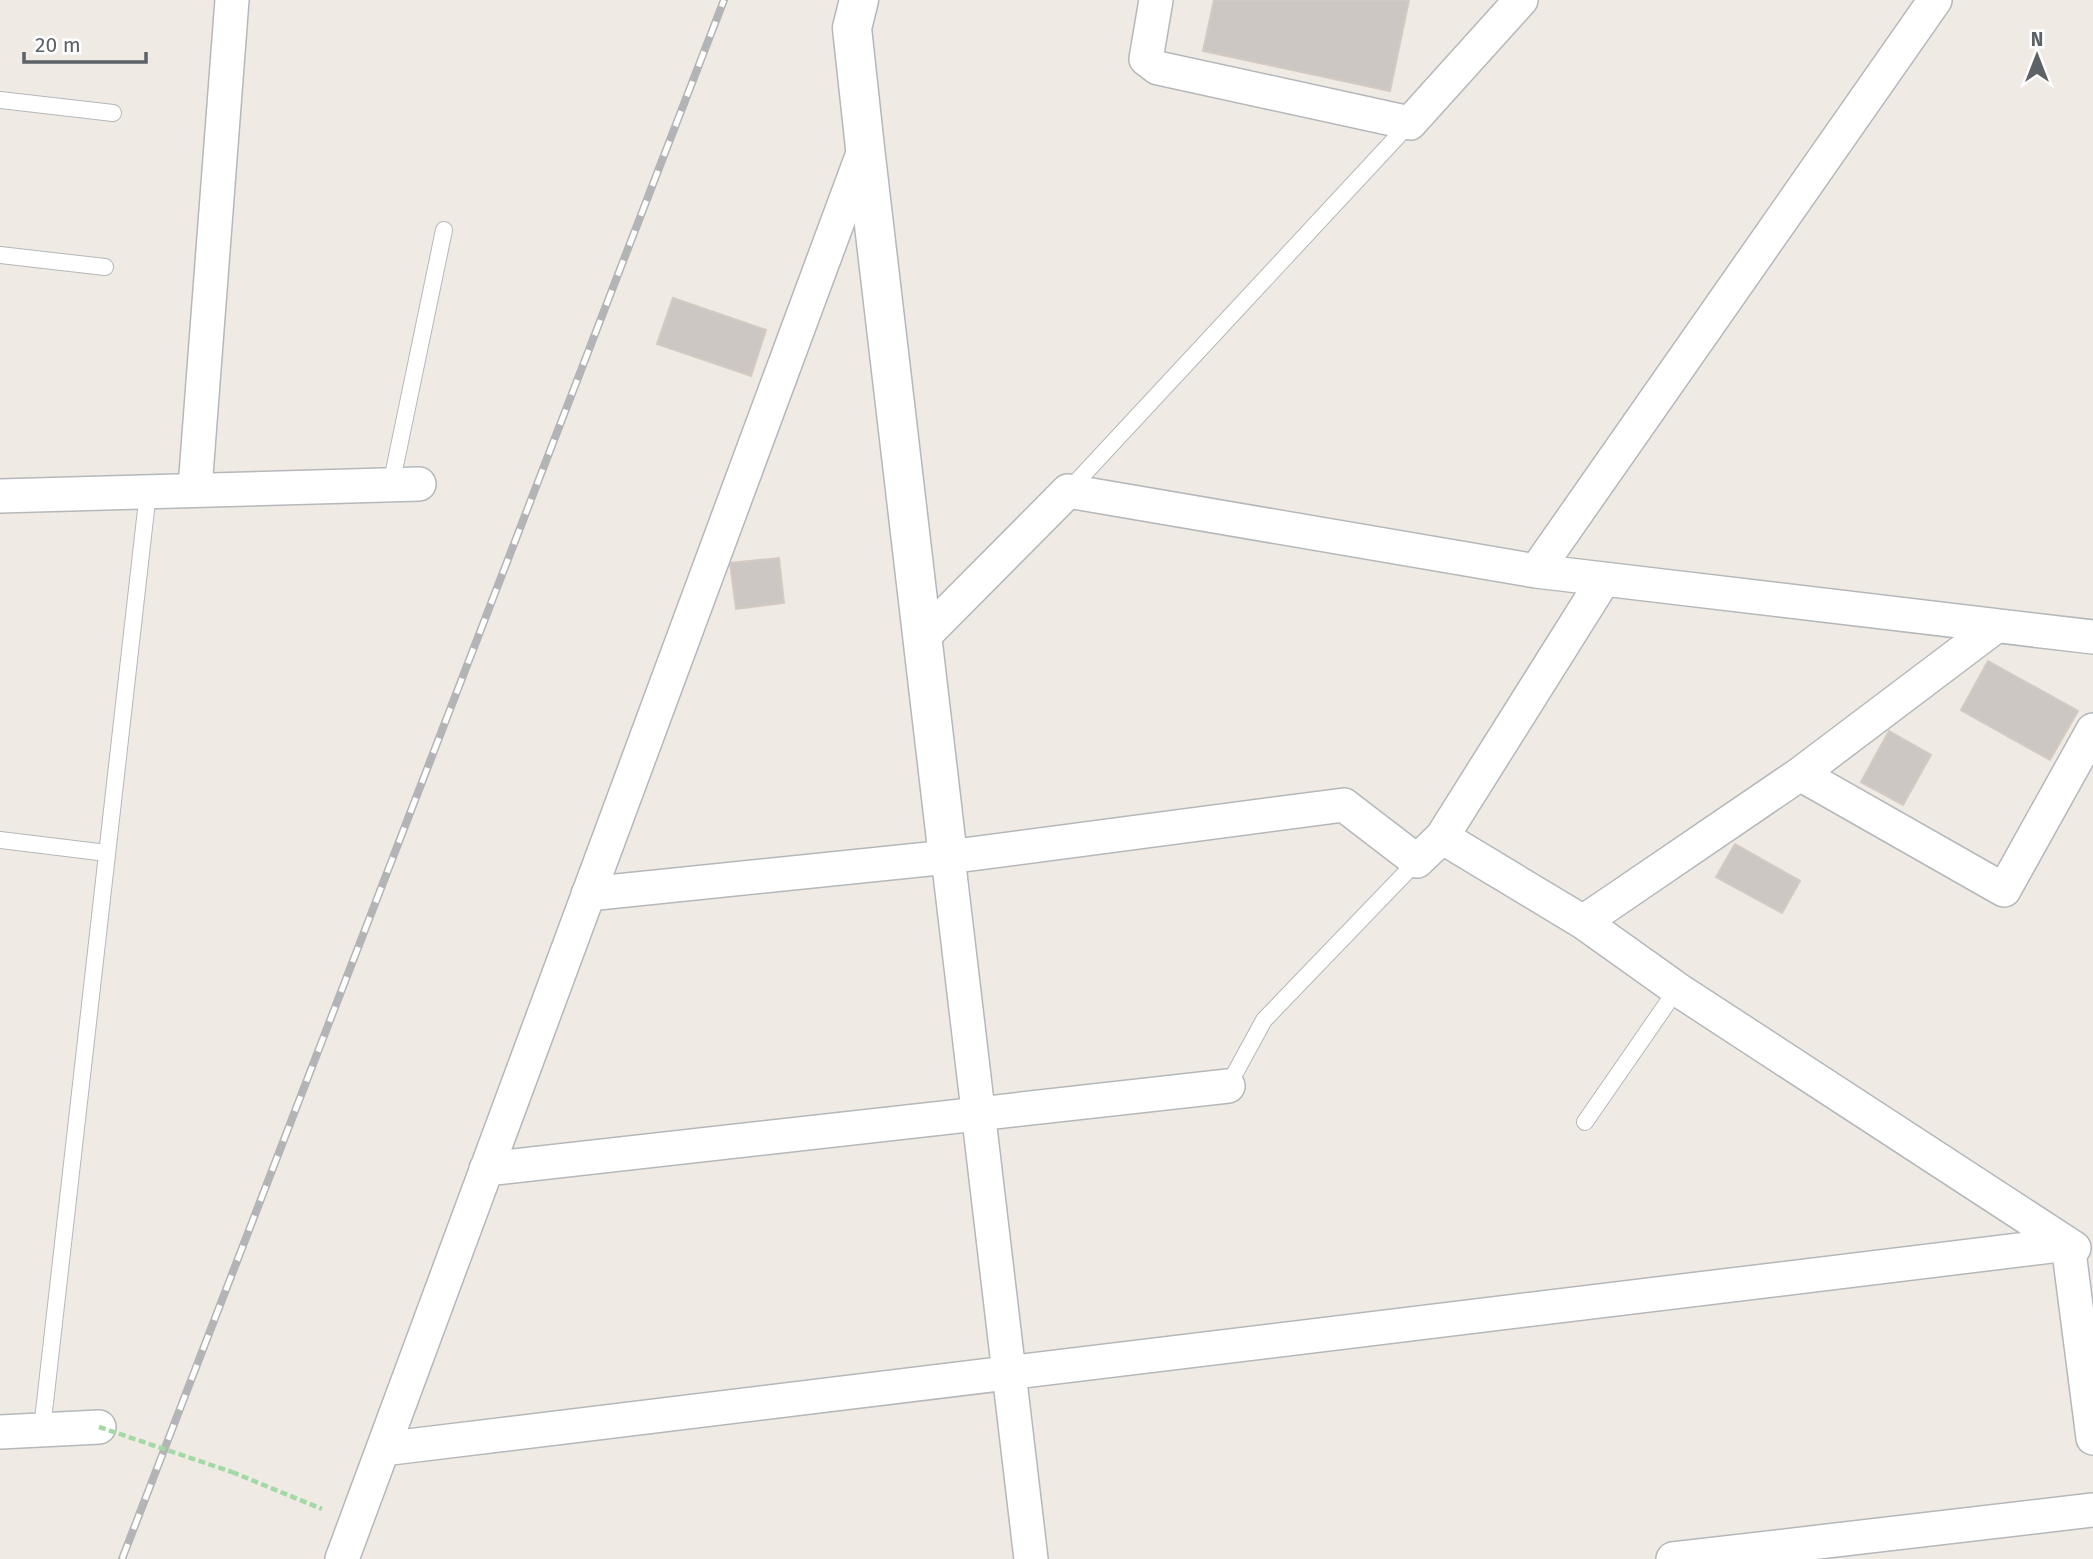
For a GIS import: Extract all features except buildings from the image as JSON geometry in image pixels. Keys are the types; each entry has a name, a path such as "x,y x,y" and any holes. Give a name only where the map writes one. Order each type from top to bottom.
{"street":[{"path":"195,488 232,0"},
{"path":"859,0 852,28 864,148 1031,1559"},
{"path":"1156,0 1146,60 1158,68 1410,123 1521,0"},
{"path":"1536,571 1935,0"},
{"path":"342,1559 864,148"},
{"path":"0,496 195,488 405,484"},
{"path":"921,639 1068,491 1536,571 2093,636"},
{"path":"588,894 948,857 1344,805 1417,861 1442,837 1604,579"},
{"path":"1583,922 1800,774 1996,626"},
{"path":"1800,774 2004,890 2093,730"},
{"path":"1442,837 1583,922 1677,989 2080,1253"},
{"path":"486,1168 1228,1086"},
{"path":"383,1449 1010,1374 2080,1253"},
{"path":"2080,1253 2093,1438"},
{"path":"0,1432 99,1427"},
{"path":"1673,1559 2093,1510"}],"lane":[{"path":"0,100 113,113"},
{"path":"1068,491 1410,123"},
{"path":"405,484 444,230"},
{"path":"0,255 105,267"},
{"path":"42,1429 148,492"},
{"path":"0,840 107,853"},
{"path":"1228,1086 1264,1020 1417,861"},
{"path":"1585,1122 1677,989"}],"path":[{"path":"99,1427 232,1472 355,1523"}],"railway":[{"path":"122,1559 724,0"}]}
